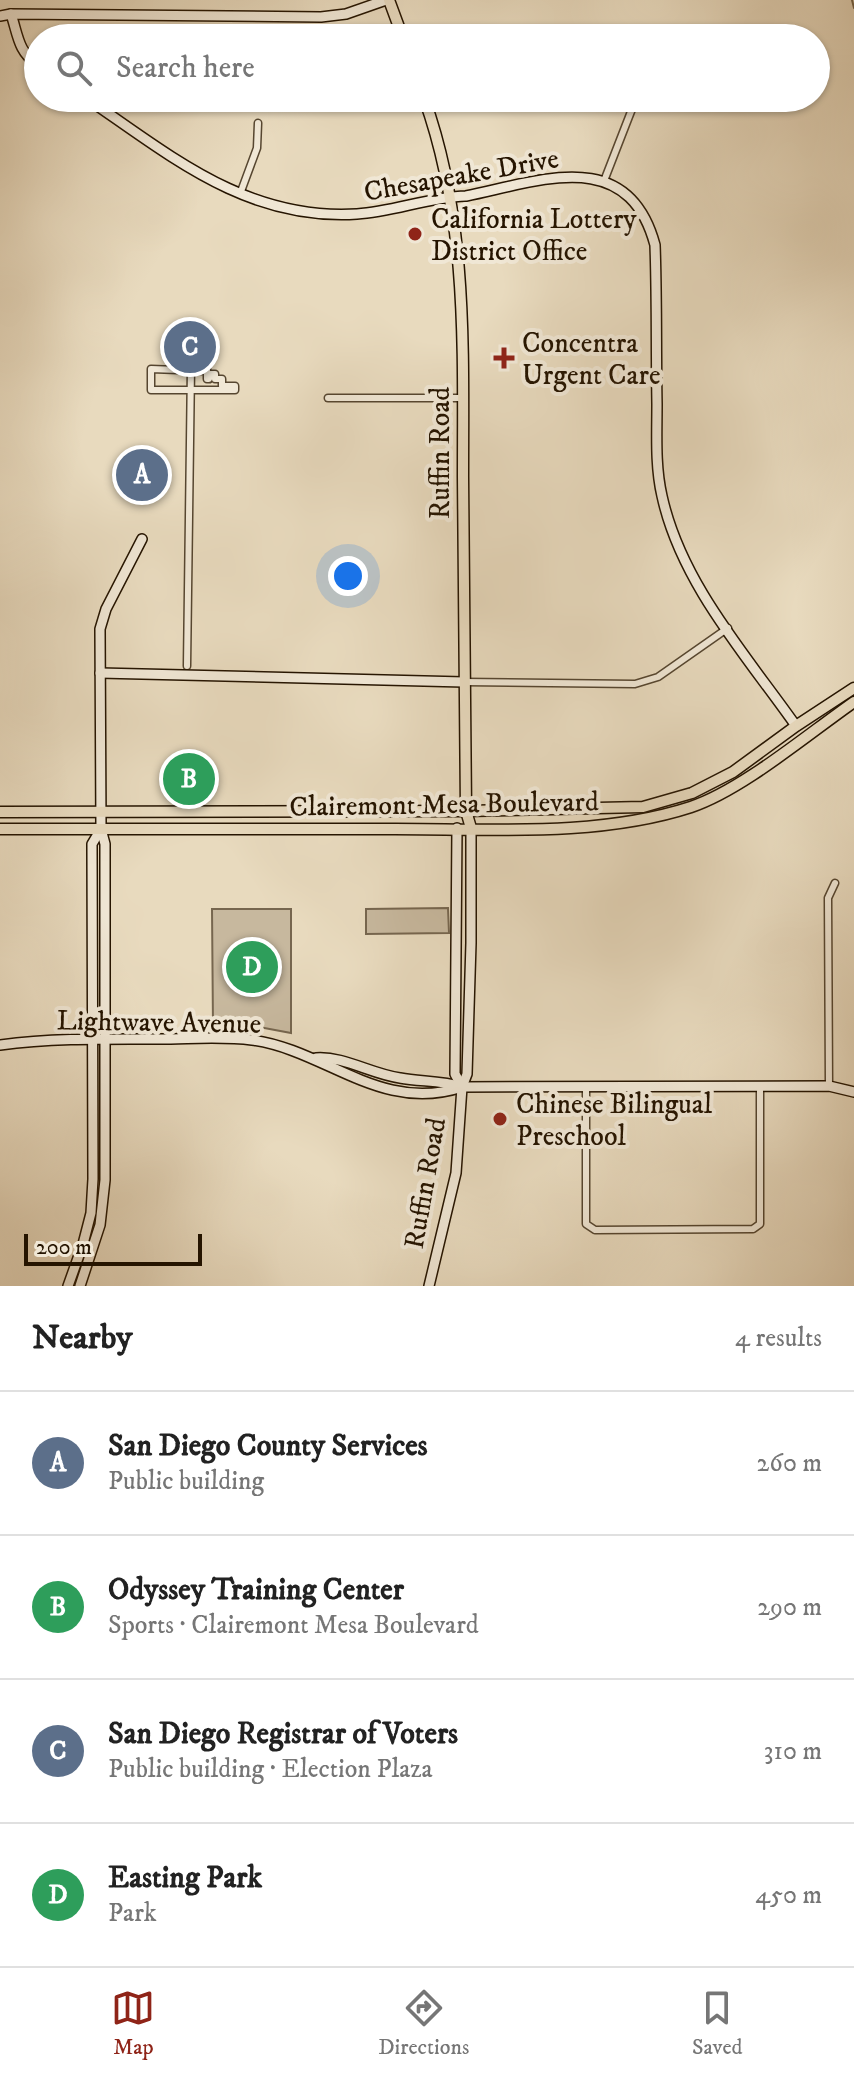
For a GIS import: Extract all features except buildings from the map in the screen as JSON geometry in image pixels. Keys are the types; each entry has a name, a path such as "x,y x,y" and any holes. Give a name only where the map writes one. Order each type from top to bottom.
{"main road":[{"path":"387,0 397,24"},
{"name":"Ruffin Road","path":"428,112 451,196 459,254 466,811 471,828"},
{"name":"Clairemont Mesa Boulevard","path":"0,812 621,809 663,802 692,793 733,772 854,688"},
{"name":"Clairemont Mesa Boulevard","path":"0,829 471,828 623,824 694,806 739,782 854,702"},
{"name":"Ruffin Road","path":"457,828 466,811"}],"street":[{"path":"0,16 321,17 346,14 387,0"},
{"path":"0,9 11,14"},
{"path":"11,14 24,53"},
{"name":"Chesapeake Drive","path":"106,112 195,173 240,194 286,209 353,214 567,177 604,181"},
{"path":"631,112 604,181 640,207 653,238 661,495 683,559 796,726"},
{"path":"240,194 257,148 258,123"},
{"path":"151,369 191,369 207,369 207,379 210,374 215,374 215,379 222,379 222,386 235,386 235,390 151,390 151,369"},
{"path":"187,666 191,369"},
{"path":"328,398 463,398"},
{"path":"80,1286 95,1246 103,1203 105,844 101,829 100,629 142,539"},
{"path":"100,673 635,684 658,677 728,628"},
{"name":"Ruffin Road","path":"457,828 455,1074 462,1087"},
{"name":"Ruffin Road","path":"429,1286 456,1173 462,1087 467,1074 471,828"},
{"path":"68,1286 91,1213 94,1172 92,844 101,829"},
{"path":"829,1086 828,898 835,883"},
{"name":"Lightwave Avenue","path":"0,1045 94,1039 253,1040 316,1058 345,1076 395,1091 444,1093 462,1087 829,1086 854,1092"},
{"path":"586,1087 586,1224 595,1230 753,1229 758,1226 760,1086"}],"shaded area":[{"path":"448,908 449,933 366,934 366,909"},
{"path":"212,909 291,909 291,1033 259,1027 213,1026"}],"waterway":[{"path":"852,0 854,8"}],"place":[{"name":"California Lottery District Office","path":"415,234"},
{"name":"San Diego Registrar of Voters","path":"190,347"},
{"name":"Concentra Urgent Care","path":"504,358"},
{"name":"San Diego County Services","path":"142,475"},
{"name":"Odyssey Training Center","path":"189,779"},
{"name":"Easting Park","path":"252,967"},
{"name":"Chinese Bilingual Preschool","path":"500,1119"}]}
